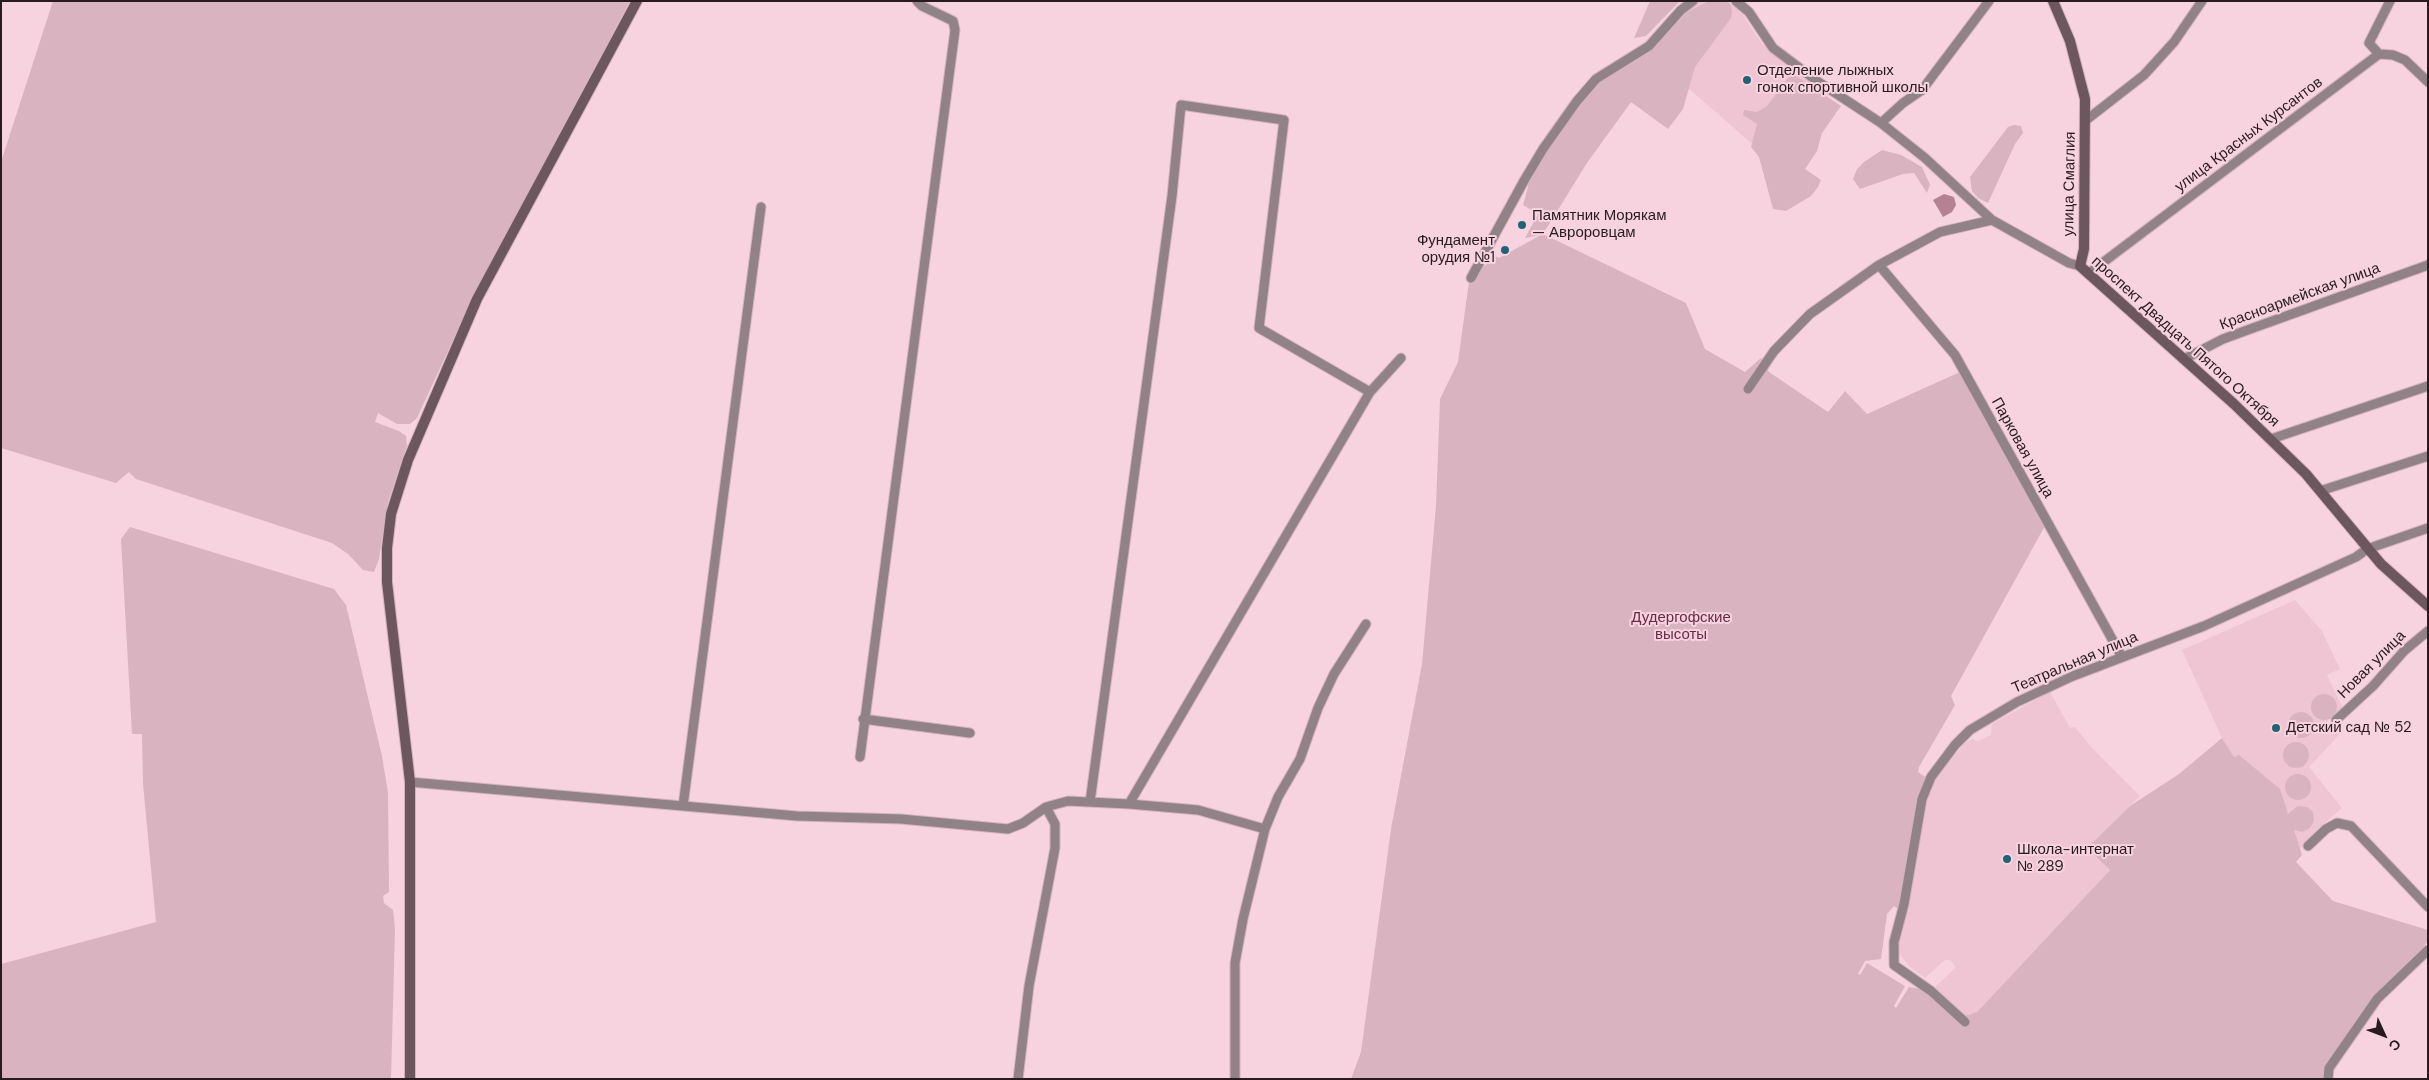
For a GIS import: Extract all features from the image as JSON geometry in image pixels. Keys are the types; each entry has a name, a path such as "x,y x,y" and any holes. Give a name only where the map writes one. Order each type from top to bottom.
{"street":[{"path":"410,1079 410,782 387,582 387,548 397,490 429,406 477,299 637,1"},
{"path":"860,758 863,719 955,30 953,21 922,6 917,1"},
{"path":"1471,278 1538,156 1577,101 1596,79 1649,46 1681,10 1693,1"},
{"name":"проспект Двадцать Пятого Октября","path":"1736,1 1749,12 1773,48 1817,81 1881,123 1925,158 1992,220 2069,264 2080,266 2089,273 2270,439 2320,491 2367,549 2428,606"},
{"path":"1881,123 1903,103 1922,90 1989,1"},
{"path":"2052,1 2062,20 2075,56 2085,99 2085,121"},
{"name":"улица Смаглия","path":"2080,266 2084,249 2085,121 2144,75 2174,42 2202,1"},
{"path":"2390,1 2370,43 2379,54 2393,55 2405,60 2428,82"},
{"name":"улица Красных Курсантов","path":"2089,273 2379,54"},
{"path":"1090,802 1170,206 1181,104 1284,120 1259,328 1370,392"},
{"path":"683,806 761,207"},
{"path":"1748,389 1774,351 1810,314 1879,266 1940,232 1992,220"},
{"name":"Красноармейская улица","path":"2184,359 2223,339 2428,265"},
{"name":"Парковая улица","path":"1879,266 1956,355 2122,656"},
{"path":"1129,804 1370,392 1401,358"},
{"path":"2270,439 2428,386"},
{"path":"2320,491 2428,456"},
{"name":"Театральная улица","path":"1965,1022 1931,991 1894,965 1894,942 1904,904 1922,799 1931,777 1955,745 1970,730 2025,699 2073,676 2204,626 2356,557 2367,549 2428,528"},
{"path":"1235,1079 1233,1029 1235,963 1243,920 1265,829 1278,797 1300,759 1318,708 1334,674 1366,624"},
{"name":"Новая улица","path":"2336,720 2373,686 2404,650 2428,631"},
{"path":"863,719 970,733"},
{"path":"410,782 797,816 900,819 1008,829 1022,823 1046,807 1068,801 1129,804 1198,810 1265,829"},
{"path":"1018,1079 1029,986 1055,848 1055,824 1046,807"},
{"path":"2308,846 2326,829 2337,823 2351,826 2428,908"},
{"path":"2328,1079 2329,1068 2377,999 2428,950"}],"shaded area":[{"name":"Отделение лыжных гонок спортивной школы","path":"1728,1 1739,9 1762,44 1820,85 1766,156 1648,53 1696,2"},
{"path":"1944,194 1954,197 1956,205 1952,212 1943,217 1933,200"},
{"name":"Детский сад № 52","path":"2295,600 2322,631 2340,669 2327,675 2343,708 2328,721 2339,735 2309,767 2342,808 2311,835 2298,851 2277,830 2222,738 2182,650"},
{"name":"Школа-интернат № 289","path":"2050,692 2070,728 2075,727 2092,748 2140,796 2087,848 2110,870 1962,1028 1931,991 1956,967 1950,960 1945,960 1925,978 1910,967 1901,956 1898,946 1926,800 1936,777 1966,742 1972,739 1978,741 1991,735 1992,724"}],"green space":[{"path":"53,1 630,1 472,299 417,418 410,424 397,424 378,413 375,422 399,431 406,436 407,446 388,502 379,559 374,572 363,570 348,554 332,543 136,479 129,472 116,483 1,448 1,162"},
{"path":"1650,1 1680,1 1646,36 1634,38"},
{"name":"Дудергофские высоты","path":"1709,1 1726,1 1730,4 1731,18 1695,67 1683,109 1668,129 1631,102 1587,163 1543,234 1686,303 1705,349 1745,372 1761,358 1769,372 1828,412 1845,391 1867,414 1960,372 2046,524 1951,696 1955,705 1919,767 1918,772 1927,778 1901,912 1894,906 1887,914 1881,959 1865,961 1858,974 1860,975 1867,963 1905,986 1894,1006 1896,1008 1909,987 1920,989 1940,1002 1957,1019 1977,1012 2110,870 2087,848 2130,806 2179,774 2222,738 2234,757 2239,755 2280,789 2288,814 2298,806 2307,807 2313,812 2314,821 2310,828 2302,832 2294,830 2302,855 2296,862 2333,901 2428,930 2428,941 2362,1025 2325,1079 1351,1079 1361,1052 1391,829 1422,664 1436,506 1440,399 1458,362 1470,274 1491,262 1495,256 1499,258 1541,235 1525,238 1538,214 1523,205 1529,175 1596,81 1634,62 1650,51 1687,12"},
{"path":"1792,73 1841,106 1822,133 1817,151 1805,169 1821,180 1818,187 1811,196 1786,211 1773,209 1759,157 1751,147 1757,124 1743,115 1744,110 1757,112 1767,106"},
{"path":"2014,125 2021,126 2023,133 2015,144 1988,203 1978,198 1972,191 1970,177 2008,127"},
{"path":"1882,150 1901,155 1922,167 1930,185 1927,193 1914,173 1903,174 1860,189 1853,179 1857,169"},
{"path":"130,527 334,589 346,605 382,756 388,793 389,892 383,896 384,903 393,910 395,929 391,1079 1,1079 1,964 156,922 143,784 142,734 132,734 121,539"},
{"path":"2324,694 2333,698 2337,707 2333,716 2324,720 2315,716 2311,707 2315,698"},
{"path":"2301,712 2310,716 2314,725 2310,734 2301,738 2292,734 2288,725 2292,716"},
{"path":"2296,742 2305,746 2309,755 2305,764 2296,768 2287,764 2283,755 2287,746"},
{"path":"2298,774 2307,778 2311,787 2307,796 2298,800 2289,796 2285,787 2289,778"}],"place":[{"name":"Отделение лыжных гонок спортивной школы","path":"1747,80"},
{"name":"Памятник Морякам — Авроровцам","path":"1522,225"},
{"name":"Фундамент орудия №1","path":"1505,250"},
{"name":"Детский сад № 52","path":"2276,728"},
{"name":"Школа-интернат № 289","path":"2007,859"}]}
